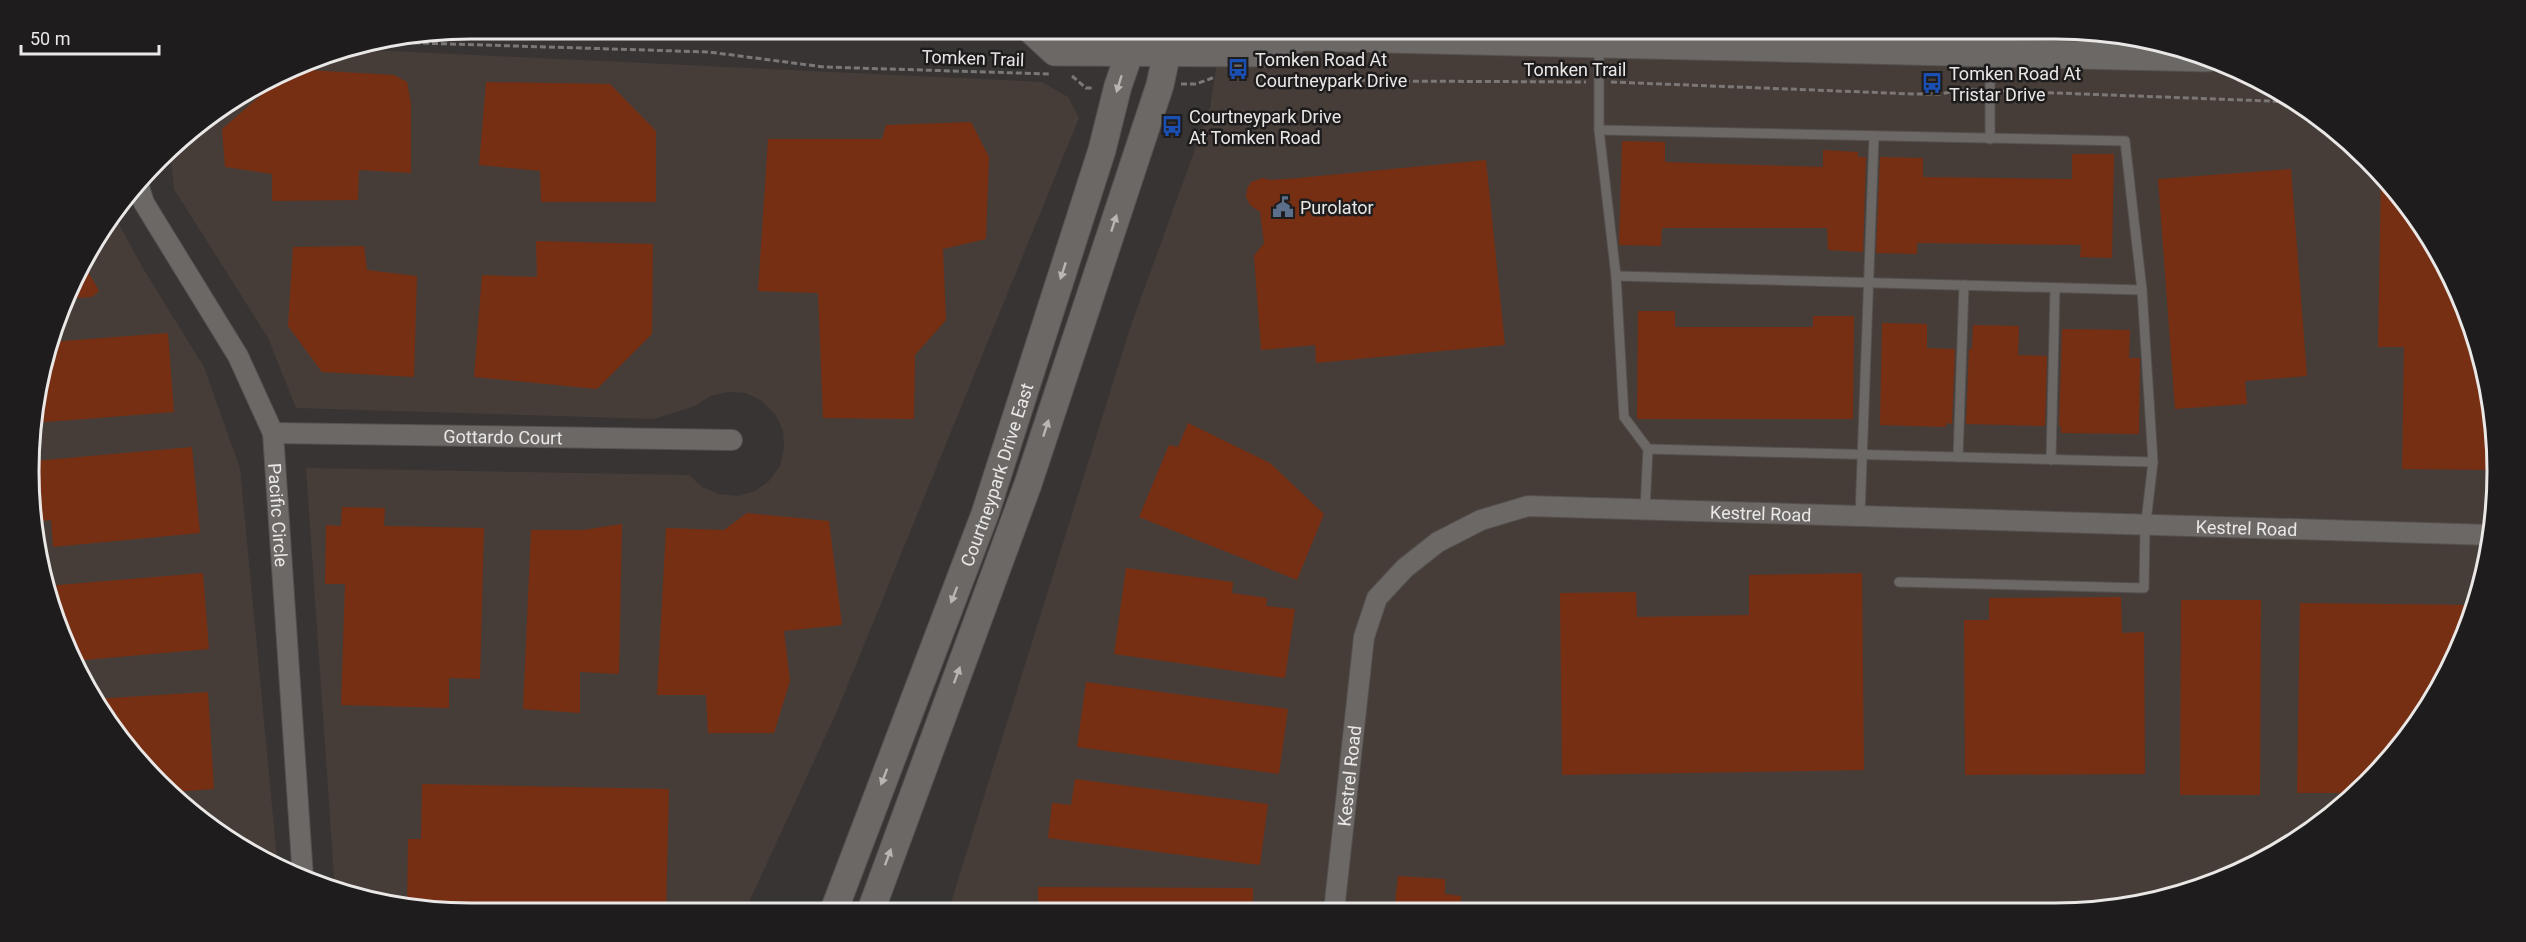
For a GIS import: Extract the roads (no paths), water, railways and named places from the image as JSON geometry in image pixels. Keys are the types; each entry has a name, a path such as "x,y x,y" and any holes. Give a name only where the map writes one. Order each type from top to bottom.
{"main road":[{"path":"1041,39 1055,52 1134,41 1169,41 1263,53 1287,39"},
{"path":"1478,39 1599,43 1991,41 2171,55"},
{"name":"Courtneypark Drive East","path":"837,903 985,514 1102,150 1118,87 1134,41"},
{"name":"Courtneypark Drive East","path":"874,903 1028,484 1160,85 1169,41"}],"street":[{"name":"Pacific Circle","path":"141,192 144,203 238,356 273,433 302,868"},
{"name":"Gottardo Court","path":"273,433 732,440"},
{"name":"Kestrel Road","path":"1335,903 1364,637 1377,598 1405,568 1437,542 1481,520 1528,506 2482,535"}],"lane":[{"path":"1990,139 1991,41"},
{"path":"1599,43 1599,130 1616,276 1624,417 1647,449 1645,509"},
{"path":"1599,130 2125,141 2142,290 2153,462 2146,525 2144,588 1899,582"},
{"path":"1860,516 1860,455 1874,136"},
{"path":"1616,276 2142,290"},
{"path":"1958,457 1964,285"},
{"path":"2051,460 2055,288"},
{"path":"1647,449 2153,462"}],"place":[{"name":"Tomken Road At Courtneypark Drive","path":"1238,69"},
{"name":"Tomken Road At Tristar Drive","path":"1932,83"},
{"name":"Courtneypark Drive At Tomken Road","path":"1172,126"},
{"name":"Purolator","path":"1283,207"}]}
